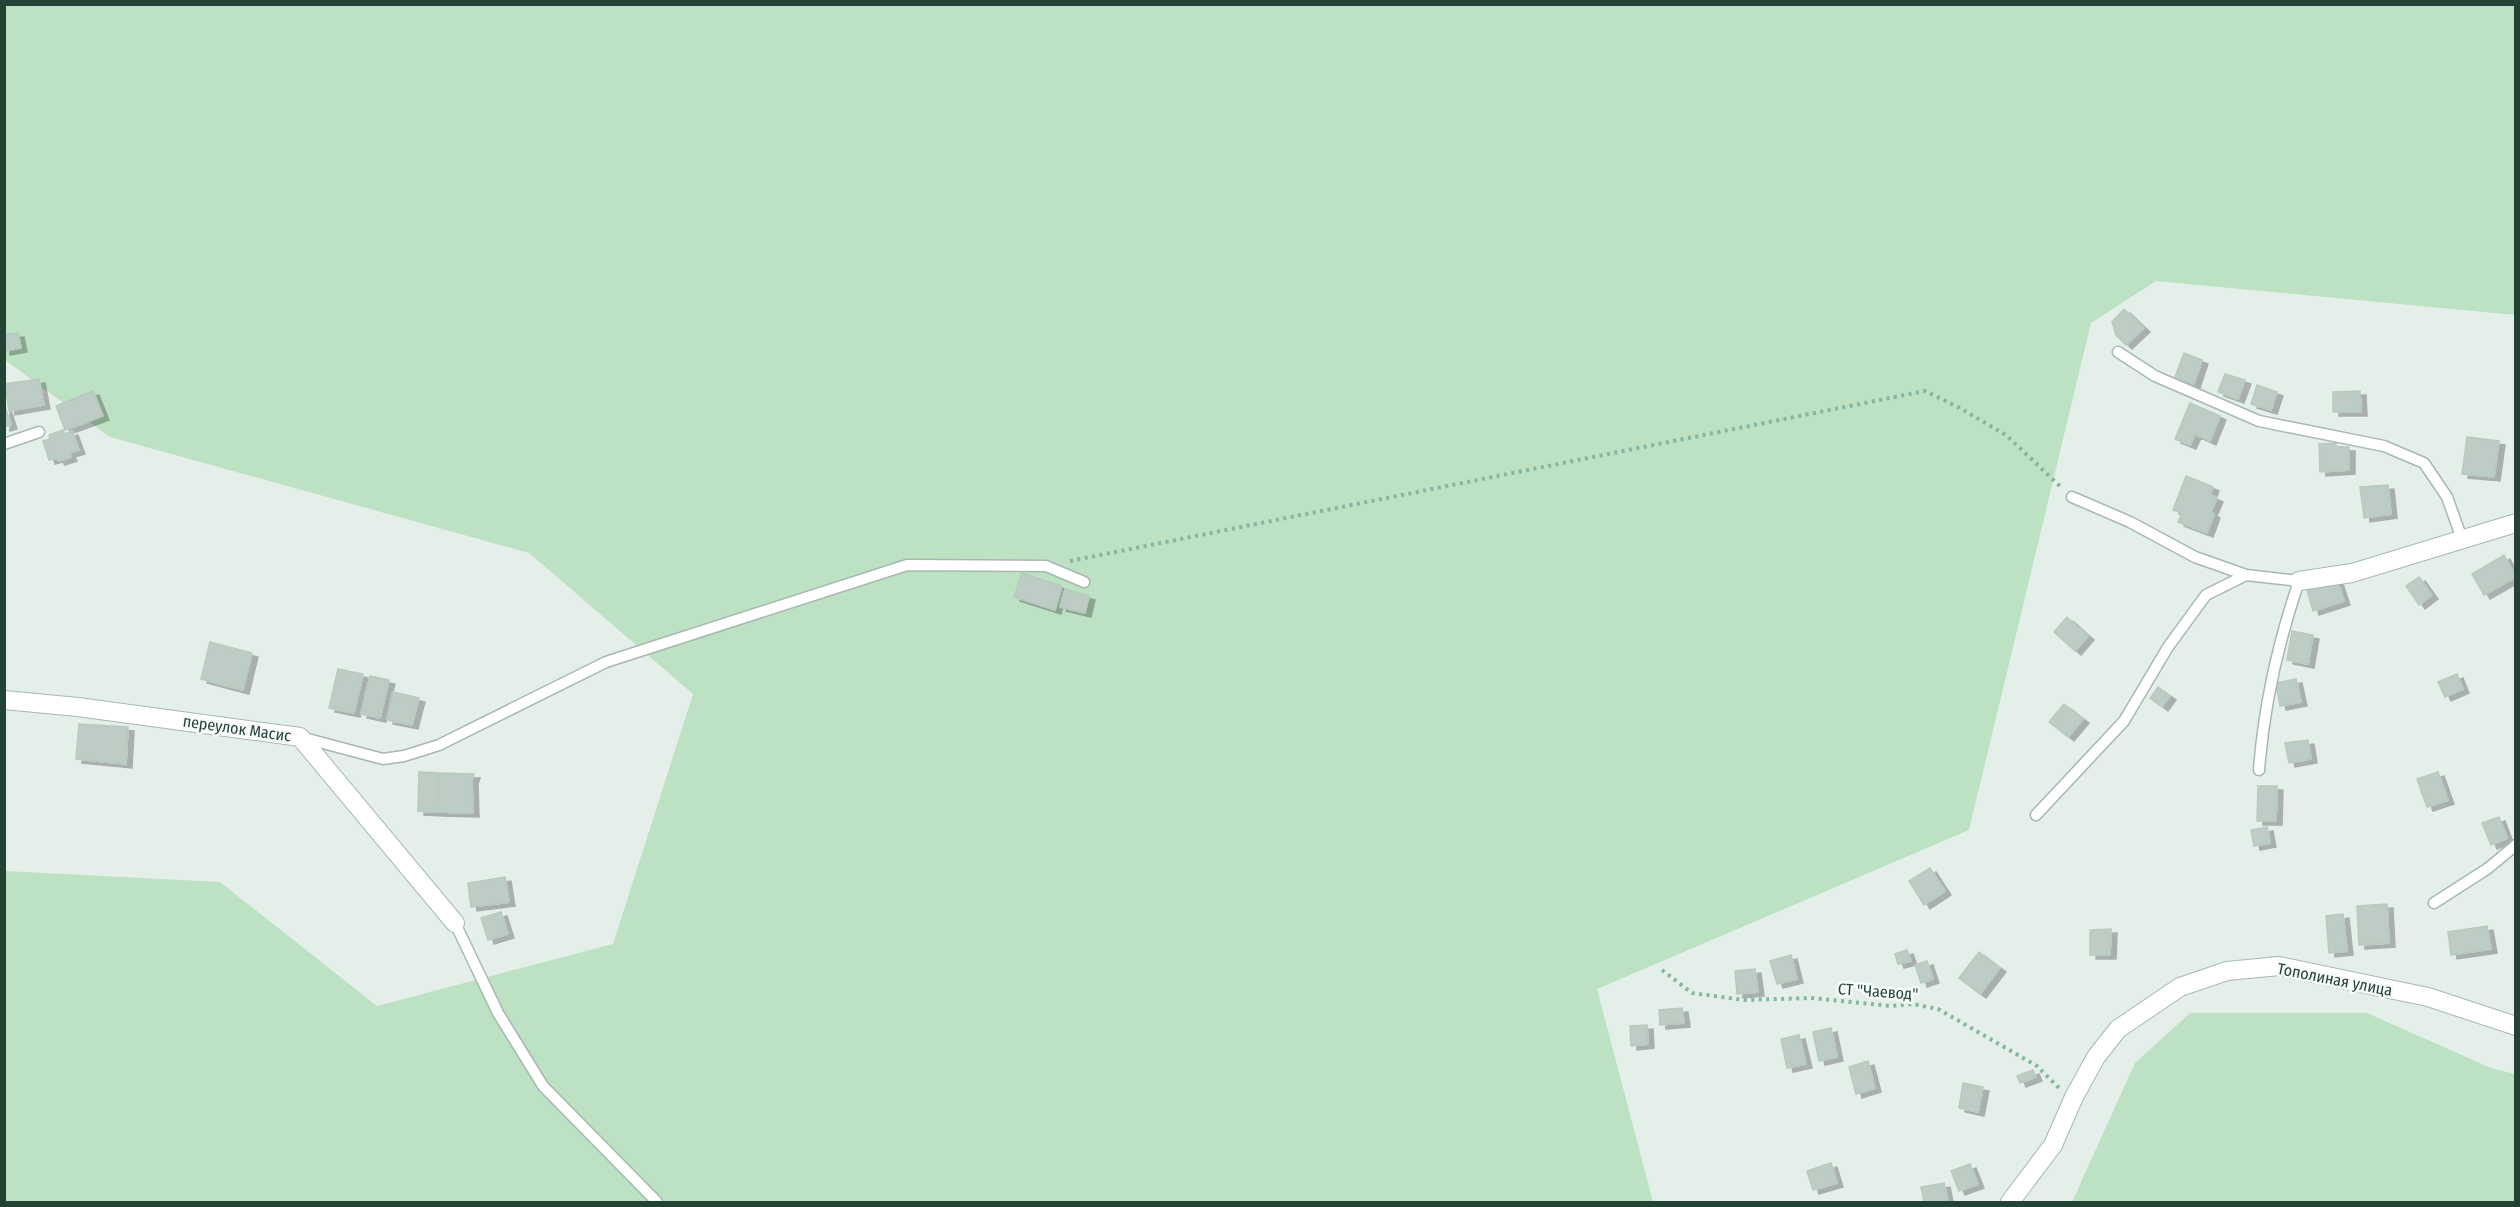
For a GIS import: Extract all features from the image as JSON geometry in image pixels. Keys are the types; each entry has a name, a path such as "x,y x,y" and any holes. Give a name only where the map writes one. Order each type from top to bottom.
{"street":[{"path":"2300,581 2352,573 2516,523"},
{"name":"переулок Масис","path":"4,700 78,707 300,737 455,923"},
{"name":"Тополиная улица","path":"2010,1203 2053,1145 2074,1096 2097,1057 2118,1029 2180,987 2227,971 2279,966 2428,997 2516,1026"}],"lane":[{"path":"2118,352 2155,376 2259,421 2384,446 2424,463 2447,497 2462,538"},
{"path":"4,444 39,432"},
{"path":"2072,497 2130,522 2195,557 2246,576 2300,581 2284,626 2271,676 2262,728 2259,770"},
{"path":"300,737 383,759 404,756 439,745 606,662 907,565 1046,566 1084,582"},
{"path":"2036,815 2124,721 2168,647 2206,595 2246,576"},
{"path":"2434,903 2487,868 2516,845"},
{"path":"455,923 498,1013 543,1086 657,1203"}],"path":[{"path":"1046,566 1925,391 2006,435 2072,497"},
{"name":"СТ \"Чаевод\"","path":"1662,970 1692,993 1744,999 1812,998 1892,1006 1913,1004 1938,1009 2037,1066 2061,1090 2074,1096"}],"green space":[{"path":"5,5 2515,5 2515,315 2156,281 2091,323 1969,830 1597,989 1653,1202 5,1202 5,871 220,882 377,1006 613,944 693,694 529,553 110,437 5,360"},
{"path":"2190,1013 2367,1013 2491,1068 2515,1074 2515,1202 2072,1202 2135,1063"}],"building":[{"path":"2124,309 2144,328 2126,345 2116,335 2112,322"},
{"path":"18,333 21,348 4,351 4,335"},
{"path":"2184,353 2202,360 2194,384 2175,377"},
{"path":"2225,374 2245,380 2238,399 2218,392"},
{"path":"39,379 44,405 9,411 5,384"},
{"path":"2257,385 2277,392 2271,410 2251,404"},
{"path":"93,391 103,416 65,430 56,406"},
{"path":"2360,391 2361,412 2333,412 2333,392"},
{"path":"4,403 11,425 4,427"},
{"path":"2190,403 2220,416 2210,441 2195,434 2190,445 2175,439"},
{"path":"63,430 64,434 72,431 79,450 69,453 71,457 59,461 57,458 49,460 43,441 50,439 49,435"},
{"path":"2467,437 2499,441 2494,477 2462,474"},
{"path":"2336,443 2336,447 2349,447 2349,470 2320,472 2319,444"},
{"path":"2186,476 2213,487 2210,495 2217,498 2211,512 2214,514 2207,533 2178,522 2182,513 2173,510"},
{"path":"2388,485 2391,514 2364,518 2360,487"},
{"path":"2504,555 2516,577 2484,595 2472,574"},
{"path":"1022,573 1062,586 1055,610 1014,597"},
{"path":"2336,577 2344,601 2313,611 2306,587"},
{"path":"2419,577 2432,595 2419,605 2406,586"},
{"path":"1065,589 1089,596 1085,613 1060,607"},
{"path":"2067,617 2088,636 2075,651 2054,632"},
{"path":"2292,631 2313,635 2308,664 2287,660"},
{"path":"210,642 252,653 243,690 201,679"},
{"path":"338,669 363,674 354,713 329,708"},
{"path":"2457,674 2463,689 2445,697 2438,682"},
{"path":"370,676 389,680 380,718 361,714"},
{"path":"2296,679 2301,702 2280,706 2276,683"},
{"path":"2158,687 2170,696 2162,707 2150,698"},
{"path":"393,692 419,698 412,725 387,720"},
{"path":"2064,704 2083,719 2068,737 2049,722"},
{"path":"79,724 128,727 126,764 76,759"},
{"path":"2308,740 2311,759 2289,763 2285,743"},
{"path":"419,772 439,773 437,812 418,811"},
{"path":"2438,772 2448,800 2427,807 2417,779"},
{"path":"439,773 474,774 472,780 473,813 437,812"},
{"path":"2258,786 2277,786 2276,821 2257,821"},
{"path":"2499,817 2507,838 2491,845 2482,823"},
{"path":"2267,827 2270,843 2254,846 2251,830"},
{"path":"1930,868 1945,891 1924,905 1909,881"},
{"path":"505,877 509,902 471,907 468,883"},
{"path":"2387,904 2389,943 2359,945 2357,906"},
{"path":"501,912 508,934 488,940 481,918"},
{"path":"2343,914 2347,951 2329,953 2326,916"},
{"path":"2487,926 2491,949 2451,955 2448,932"},
{"path":"2111,929 2110,955 2090,955 2090,930"},
{"path":"1907,950 1911,961 1898,964 1895,954"},
{"path":"1979,952 2000,968 1980,994 1959,978"},
{"path":"1791,955 1797,979 1777,984 1770,961"},
{"path":"1927,961 1933,979 1921,983 1915,965"},
{"path":"1755,969 1758,992 1737,994 1735,971"},
{"path":"1682,1008 1684,1023 1660,1025 1659,1010"},
{"path":"1647,1025 1648,1044 1631,1046 1630,1026"},
{"path":"1831,1028 1837,1057 1819,1061 1813,1032"},
{"path":"1799,1035 1806,1064 1787,1068 1781,1039"},
{"path":"1868,1061 1875,1088 1856,1094 1849,1067"},
{"path":"2033,1070 2036,1077 2020,1083 2017,1076"},
{"path":"1963,1083 1983,1087 1978,1112 1959,1108"},
{"path":"1831,1163 1837,1183 1813,1190 1807,1171"},
{"path":"1970,1164 1978,1184 1959,1191 1951,1171"},
{"path":"1944,1183 1948,1202 1924,1202 1921,1187"}]}
